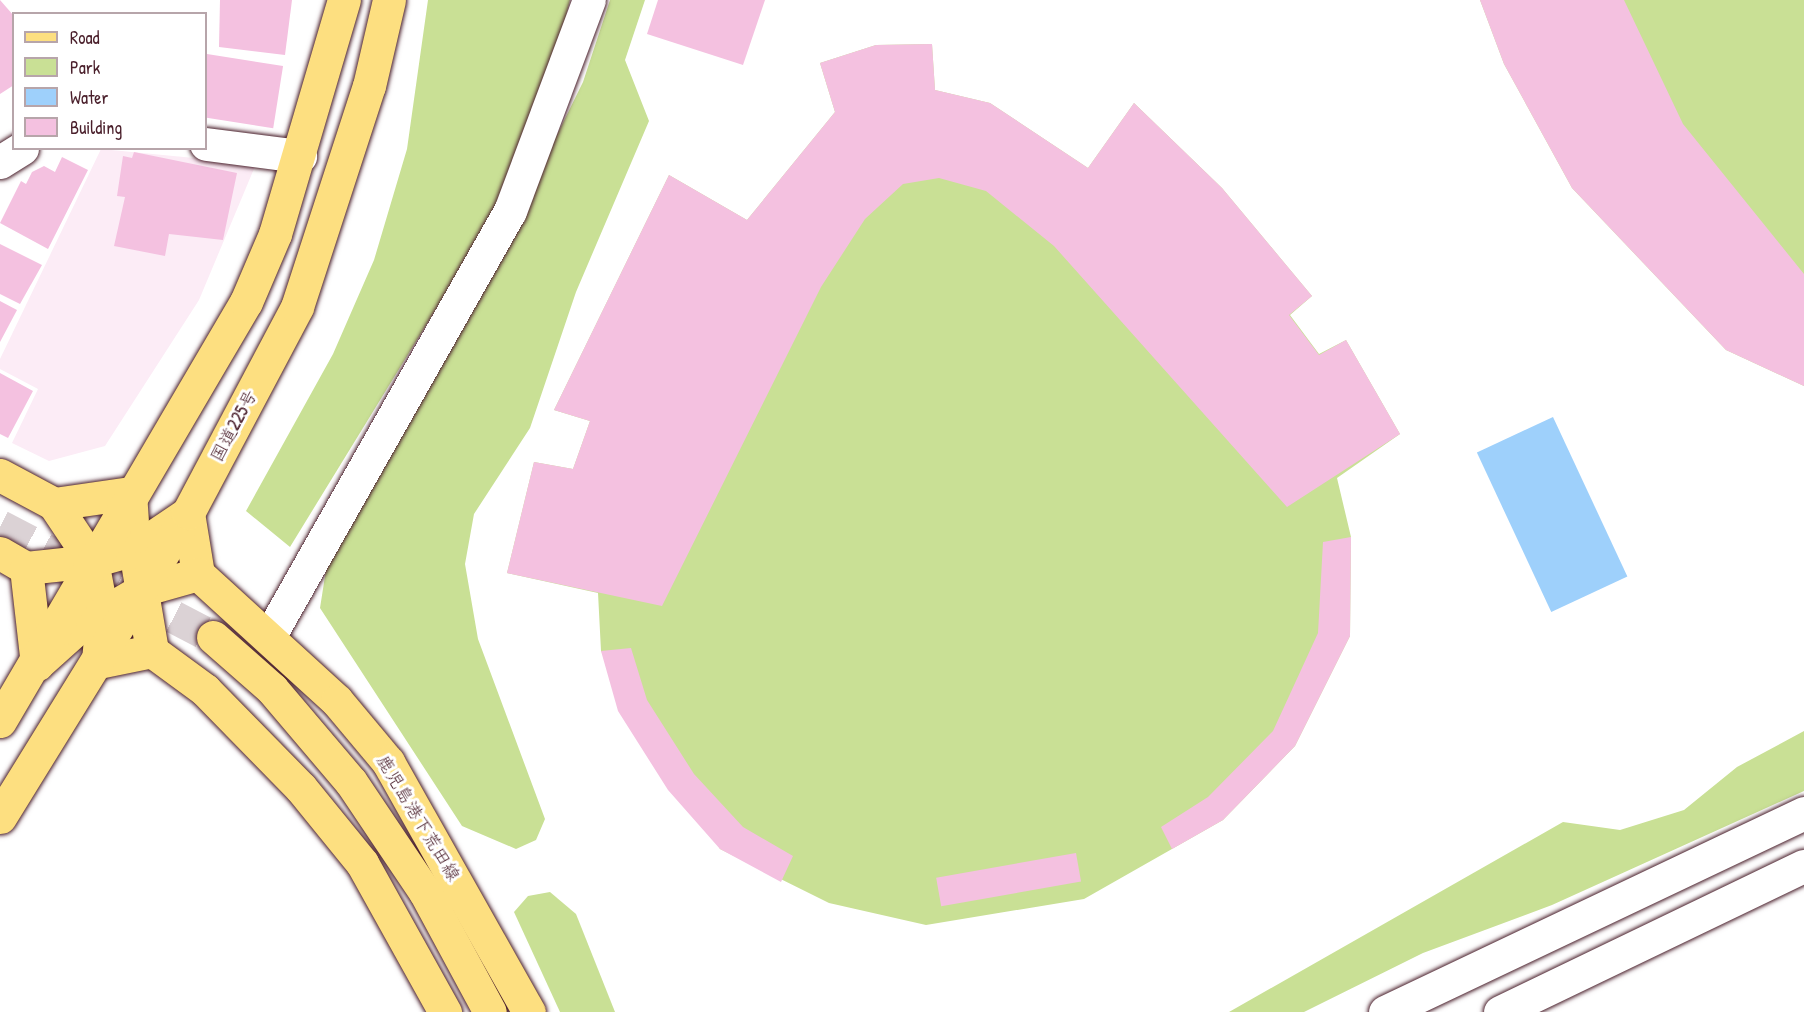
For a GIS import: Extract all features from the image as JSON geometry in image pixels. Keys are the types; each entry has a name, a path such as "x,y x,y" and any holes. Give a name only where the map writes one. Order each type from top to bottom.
{"main road":[{"path":"0,721 37,664 130,493 206,378 246,302 300,156 344,0"},
{"name":"国道225号","path":"0,816 98,662 188,513 297,308 369,86 389,0"},
{"path":"0,475 54,504 92,561 102,613 98,662 152,651"},
{"path":"54,504 130,493"},
{"path":"130,493 135,549 152,651 205,690 301,788 362,863 445,1012"},
{"path":"188,513 198,574 142,590 102,613 37,664 13,560 92,561 135,549 188,513"},
{"name":"鹿児島港下荒田線","path":"198,574 270,635 337,701 388,762 529,1012"},
{"name":"鹿児島港下荒田線","path":"213,637 272,689 351,782 425,892 490,1012"}],"street":[{"path":"270,635 510,211 589,0"},
{"path":"207,144 300,156"},
{"path":"0,162 19,150"},
{"path":"1385,1012 1804,813"},
{"path":"1500,1012 1804,866"}],"shaded area":[{"path":"101,150 256,164 199,300 105,446 49,461 12,443 38,389 0,369 0,359"}],"green space":[{"path":"428,0 570,0 554,63 496,211 290,547 246,511 333,354 374,260 407,149"},
{"path":"610,0 645,0 625,60 649,121 576,292 530,428 474,514 465,564 478,639 545,819 536,840 516,849 462,826 320,608 328,557 488,275 583,82"},
{"path":"1480,0 1804,0 1804,386 1726,350 1572,188 1504,64"},
{"path":"932,44 935,90 990,103 1088,168 1134,103 1222,188 1312,296 1290,315 1319,354 1346,340 1400,434 1337,478 1351,537 1350,636 1295,746 1223,820 1084,899 926,925 829,903 720,849 601,651 598,593 507,573 534,462 573,469 590,421 554,410 669,175 747,220 835,112 820,63 876,45"},
{"path":"1804,731 1804,791 1552,905 1423,953 1304,1012 1229,1012 1563,822 1620,830 1684,810 1737,767"},
{"path":"550,892 576,914 615,1012 560,1012 514,912 528,896"}],"water":[{"path":"1553,417 1627,577 1551,612 1477,452"}],"building":[{"path":"0,0 12,14 12,86 0,94"},
{"path":"220,0 292,0 285,55 219,47"},
{"path":"658,0 765,0 743,65 647,34"},
{"path":"1480,0 1624,0 1683,124 1804,274 1804,386 1726,350 1572,188 1504,64"},
{"path":"932,44 935,90 990,103 1088,168 1134,103 1222,188 1312,296 1289,315 1319,355 1346,340 1400,434 1287,507 1054,246 986,191 939,178 903,184 865,219 821,287 662,606 507,573 534,462 573,469 590,421 554,410 669,175 747,220 835,112 820,63 876,45"},
{"path":"207,54 283,66 273,128 207,118"},
{"path":"134,152 237,173 223,240 169,234 165,256 114,246 125,197 117,196 123,156 132,158"},
{"path":"62,157 88,170 48,249 0,223 21,181 26,184 32,172 44,166 55,172"},
{"path":"0,244 42,265 20,304 0,294"},
{"path":"0,301 17,310 0,342"},
{"path":"0,373 33,391 8,438 0,434"},
{"path":"1351,537 1350,636 1295,746 1223,820 1172,849 1161,827 1208,797 1273,731 1318,633 1323,542"},
{"path":"631,648 647,700 694,774 743,827 793,856 781,882 720,849 668,790 618,711 601,651"},
{"path":"1076,853 1081,882 941,906 936,878"}],"tunnel":[{"path":"0,526 213,637"}]}
